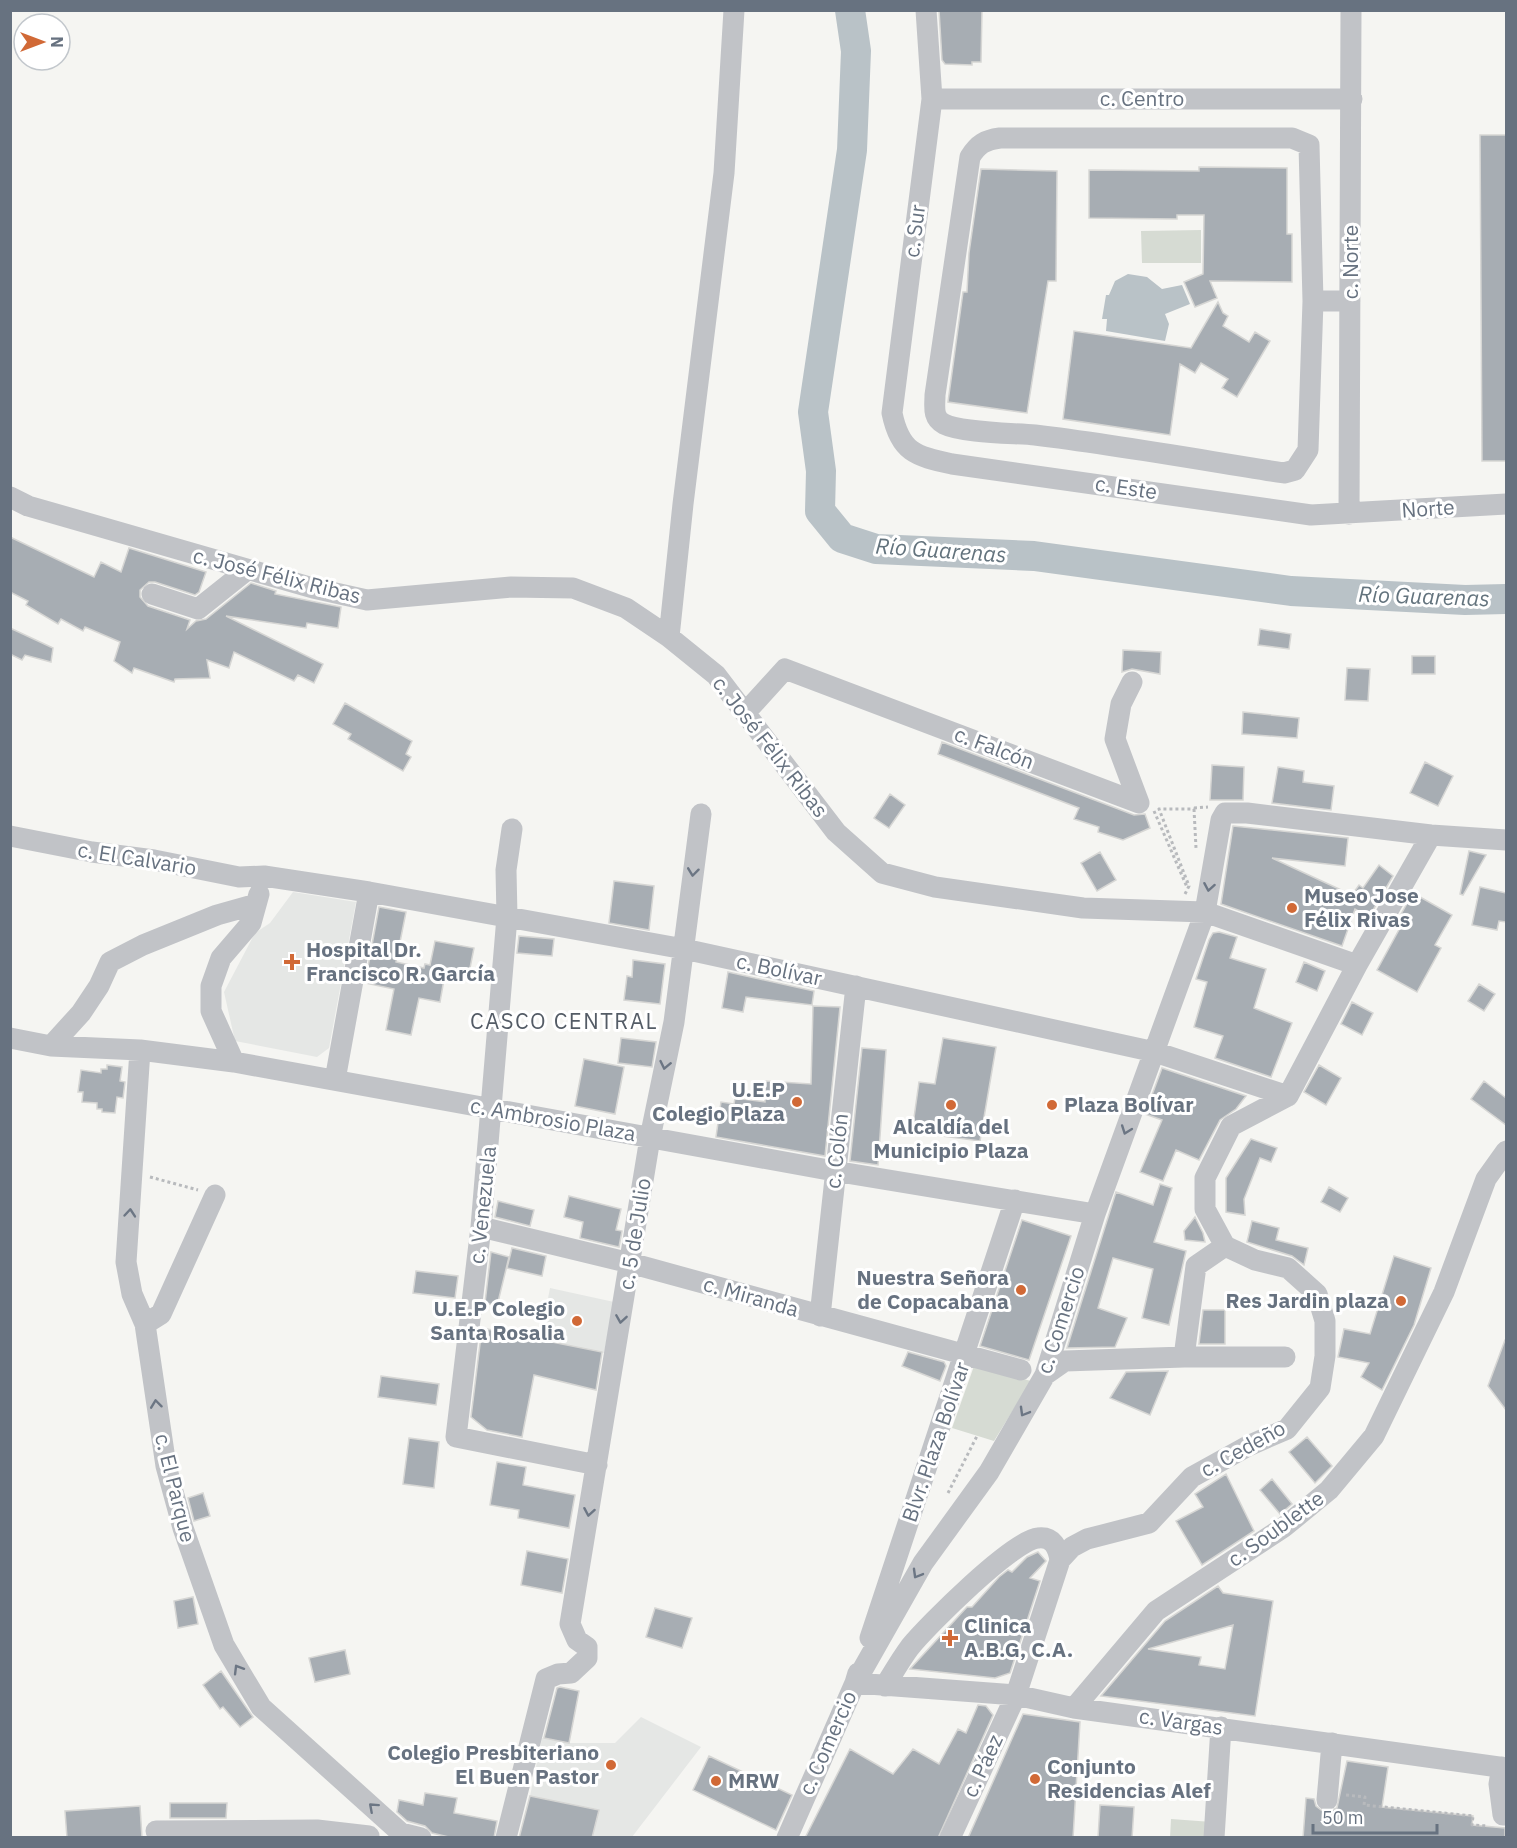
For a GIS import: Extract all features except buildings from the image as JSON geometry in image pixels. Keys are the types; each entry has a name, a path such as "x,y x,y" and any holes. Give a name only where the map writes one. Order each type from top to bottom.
{"street":[{"path":"669,637 724,173 734,10"},
{"name":"c. Sur","path":"905,448 896,429 892,413 932,99 926,10"},
{"name":"c. Norte","path":"1349,514 1351,10"},
{"name":"c. Centro","path":"932,99 1352,99"},
{"path":"1292,138 1302,140 1309,145 1311,158 1313,301 1308,450 1296,470 1284,473 1047,437 963,428 945,425 935,414 970,157 976,147 986,140 1292,138"},
{"path":"1313,301 1350,301"},
{"name":"c. Este","path":"905,448 925,458 952,464 1311,515 1349,514"},
{"name":"c. José Félix Ribas","path":"10,497 28,506 247,570 367,600 511,587 573,588 626,608 669,637 716,675 836,832 882,873 935,887 1083,908 1205,912 1357,964"},
{"name":"Norte","path":"1349,514 1506,504"},
{"path":"152,594 198,609 247,570"},
{"name":"c. Falcón","path":"745,713 785,669 1138,803 1115,739 1121,704 1132,682"},
{"path":"1222,821 1247,813 1431,836 1506,840"},
{"name":"c. 5 de Julio","path":"506,1838 546,1679 558,1674 571,1673 586,1658 587,1647 577,1640 570,1624 650,1138 674,1022 701,814"},
{"name":"c. Comercio","path":"787,1838 855,1683 923,1563 989,1472 1045,1375 1095,1214 1205,912 1222,821"},
{"name":"c. Venezuela","path":"513,829 506,870 507,918 492,1110 481,1227 456,1437 597,1465"},
{"name":"c. El Calvario","path":"10,836 239,877 264,876"},
{"path":"1184,1357 1196,1266 1225,1246 1205,1209 1205,1178 1231,1126 1288,1096 1357,964 1431,836"},
{"path":"234,1062 211,1011 211,986 221,958 251,923 264,876"},
{"name":"c. Bolívar","path":"264,876 369,892 684,949 1155,1052 1288,1096"},
{"path":"335,1080 369,892"},
{"path":"51,1046 81,1013 99,986 110,962 143,945 256,904"},
{"name":"c. Colón","path":"820,1316 834,1171 856,986"},
{"name":"c. Ambrosio Plaza","path":"10,1038 51,1046 140,1050 234,1062 834,1171 1095,1214"},
{"name":"c. El Parque","path":"140,1050 134,1172 126,1262 132,1294 145,1324 166,1466 183,1528 224,1645 261,1707 411,1835"},
{"name":"c. Soublette","path":"1074,1708 1156,1611 1284,1527 1329,1490 1374,1436 1444,1292 1486,1179 1506,1151"},
{"path":"145,1324 161,1314 215,1195"},
{"name":"Blvr. Plaza Bolívar","path":"855,1683 1015,1200"},
{"name":"c. Miranda","path":"481,1227 630,1263 1021,1370"},
{"name":"c. Cedeño","path":"1060,1560 1072,1547 1088,1539 1149,1523 1192,1477 1248,1446 1287,1429 1320,1388 1325,1356 1325,1321 1317,1294 1288,1268 1255,1260 1225,1246"},
{"path":"1045,1375 1065,1361 1184,1357 1285,1357"},
{"path":"885,1686 909,1648 933,1621 1008,1555 1036,1537 1049,1539 1055,1544 1060,1560 1016,1695"},
{"name":"c. Vargas","path":"855,1683 1016,1695 1074,1708 1221,1727 1505,1770"},
{"name":"c. Páez","path":"950,1838 1016,1695"},
{"path":"1214,1838 1221,1727"},
{"path":"1327,1800 1332,1743"},
{"path":"1500,1819 1499,1784 1505,1770"},
{"path":"156,1831 317,1830 366,1837 411,1835"}],"path":[{"path":"1194,809 1159,809 1189,886 1187,887 1153,808 1221,808 1222,821"},
{"path":"134,1172 215,1195"},
{"path":"1327,1800 1334,1800 1334,1794 1365,1797 1364,1805 1473,1816 1472,1825 1500,1819"}],"shaded area":[{"path":"1201,230 1201,263 1142,263 1141,231"},
{"path":"1128,274 1147,277 1162,289 1182,285 1190,304 1165,314 1169,324 1165,341 1106,331 1107,319 1102,319 1106,295 1109,295 1115,281"},
{"name":"Hospital Dr. Francisco R. García","path":"293,892 356,902 329,1048 317,1057 235,1041 224,992 255,933 270,923"},
{"name":"U.E.P Colegio Santa Rosalia","path":"550,1288 614,1302 604,1353 540,1340"},
{"path":"974,1366 1031,1381 994,1441 952,1428"},
{"name":"Colegio Presbiteriano El Buen Pastor","path":"641,1717 701,1747 632,1837 592,1837 598,1810 530,1796 542,1738 569,1743 615,1743"},
{"path":"1171,1819 1212,1822 1211,1837 1170,1838"}],"waterway":[{"name":"Río Guarenas","path":"850,10 856,51 852,150 813,412 821,471 820,511 842,538 876,549 1034,556 1291,591 1465,600 1506,599"}],"place":[{"name":"Museo Jose Félix Rivas","path":"1292,908"},
{"name":"Hospital Dr. Francisco R. García","path":"292,962"},
{"name":"U.E.P Colegio Plaza","path":"797,1102"},
{"name":"Alcaldía del Municipio Plaza","path":"951,1105"},
{"name":"Plaza Bolívar","path":"1052,1105"},
{"name":"Nuestra Señora de Copacabana","path":"1021,1290"},
{"name":"Res Jardin plaza","path":"1401,1301"},
{"name":"U.E.P Colegio Santa Rosalia","path":"577,1321"},
{"name":"Clinica A.B.G, C.A.","path":"950,1638"},
{"name":"Colegio Presbiteriano El Buen Pastor","path":"611,1765"},
{"name":"Conjunto Residencias Alef","path":"1035,1779"},
{"name":"MRW","path":"716,1781"}],"district":[{"name":"CASCO CENTRAL","path":"564,1021"}]}
